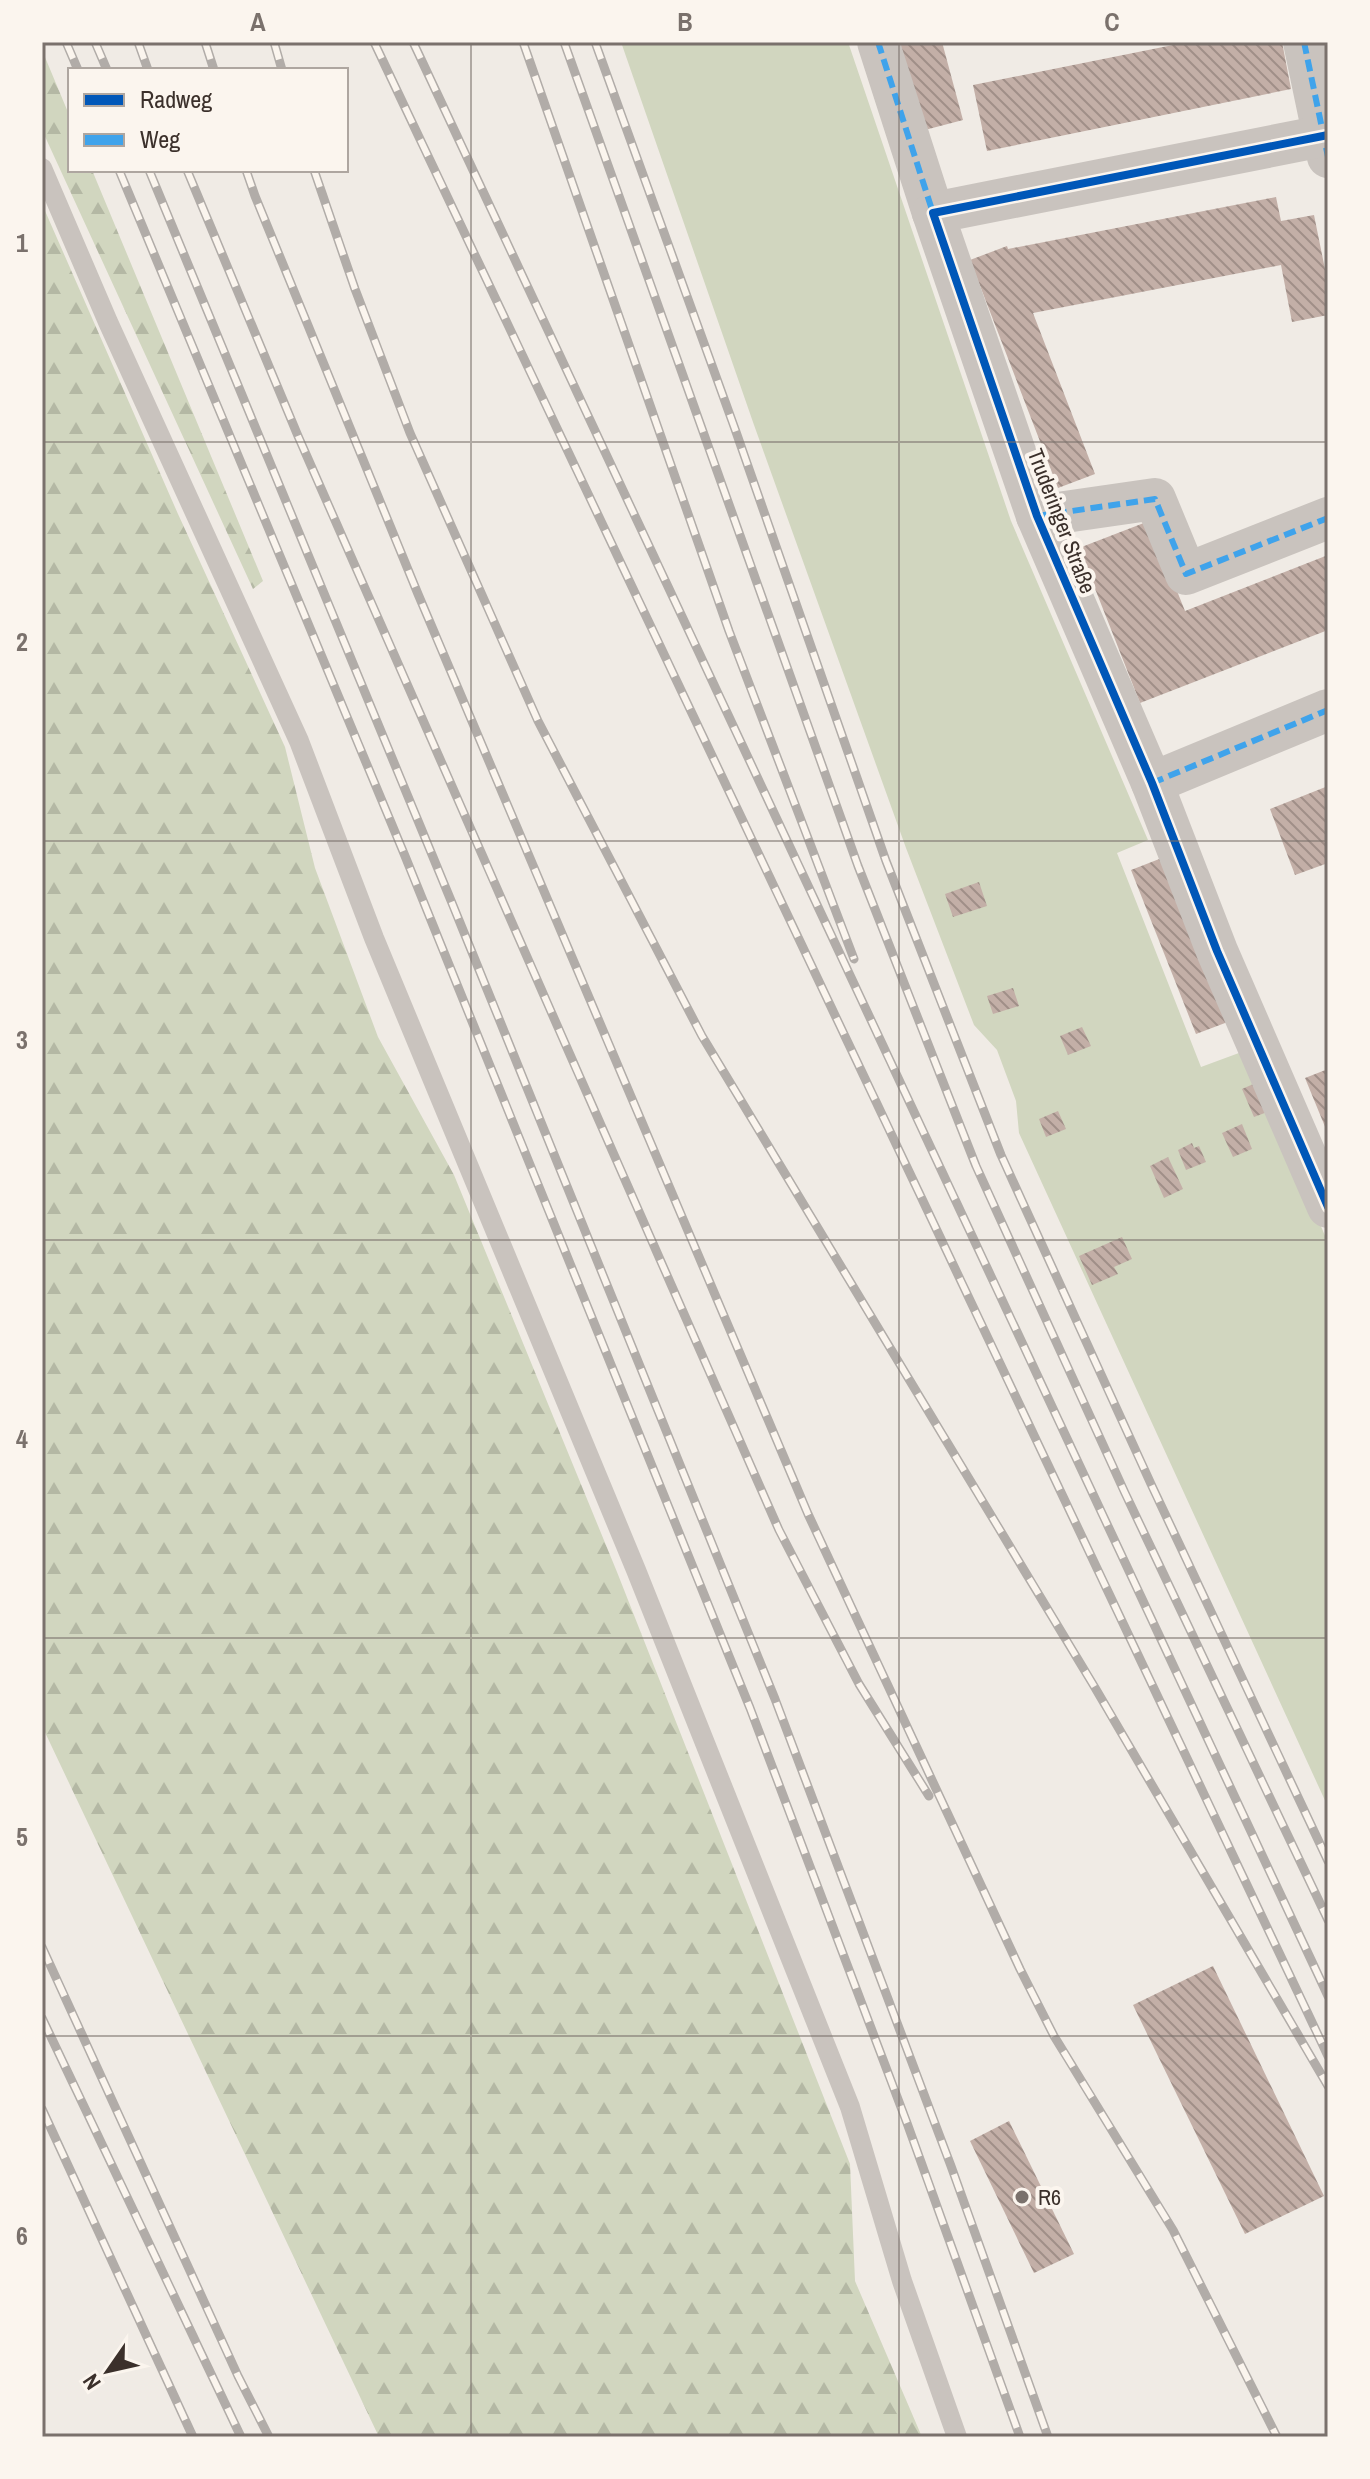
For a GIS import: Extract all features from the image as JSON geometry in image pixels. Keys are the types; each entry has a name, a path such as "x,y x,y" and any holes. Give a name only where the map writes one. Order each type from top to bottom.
{"street":[{"name":"Truderinger Straße","path":"878,42 1037,516 1152,783 1217,951 1328,1207"},
{"path":"933,213 1326,142 1304,42"},
{"name":"Truderinger Straße","path":"1037,516 1155,499 1186,574 1328,518"},
{"path":"1152,783 1328,710"}],"lane":[{"path":"42,168 108,322 299,741 380,953 636,1570 850,2107 902,2281 957,2437"}],"green space":[{"path":"621,42 848,42 1011,521 1148,840 1117,853 1201,1067 1247,1050 1328,1243 1328,1807 1019,1133 1016,1101 997,1050 974,1025 906,848 754,425"},
{"path":"42,50 68,112 68,172 93,172 263,581 253,589 42,130"},
{"path":"42,204 178,514 285,747 315,868 378,1037 454,1175 617,1572 850,2164 855,2281 922,2437 379,2437 42,1726"}],"building":[{"path":"897,42 942,42 963,120 921,131"},
{"path":"1188,42 1282,42 1291,89 987,151 973,85"},
{"path":"1276,197 1281,221 1314,215 1328,284 1328,315 1292,322 1281,265 1033,313 1095,474 1058,488 970,260 1007,246 1008,249"},
{"path":"1149,521 1185,611 1328,555 1328,630 1140,703 1079,548"},
{"path":"1328,786 1328,863 1295,875 1270,809"},
{"path":"1167,856 1233,1020 1196,1034 1131,870"},
{"path":"979,882 987,906 953,917 945,894"},
{"path":"1013,988 1019,1006 993,1014 987,996"},
{"path":"1082,1027 1091,1046 1068,1055 1060,1036"},
{"path":"1328,1069 1328,1134 1305,1078"},
{"path":"1258,1082 1270,1111 1254,1117 1242,1089"},
{"path":"1058,1111 1066,1129 1046,1137 1039,1119"},
{"path":"1242,1124 1252,1149 1233,1157 1222,1133"},
{"path":"1192,1143 1194,1148 1199,1146 1206,1162 1186,1170 1178,1150"},
{"path":"1168,1157 1183,1189 1164,1198 1150,1166"},
{"path":"1122,1237 1132,1259 1114,1267 1118,1274 1092,1285 1079,1256"},
{"path":"1213,1966 1324,2196 1245,2234 1133,2005"},
{"name":"R6","path":"1009,2121 1074,2254 1034,2273 970,2141"}],"railway":[{"path":"66,42 77,68"},
{"path":"95,42 106,68"},
{"path":"138,42 147,68"},
{"path":"205,42 213,68"},
{"path":"274,42 281,68"},
{"path":"374,42 1328,2056"},
{"path":"413,42 1328,1996"},
{"path":"523,42 729,631 854,959"},
{"path":"564,42 858,866 976,1166 1125,1493 1328,1920"},
{"path":"595,42 886,861 1001,1155 1328,1861"},
{"path":"120,172 405,856 750,1708 907,2123 1020,2437"},
{"path":"150,172 452,903 775,1699 951,2166 1048,2437"},
{"path":"188,172 298,436 779,1530 859,1684 929,1796"},
{"path":"247,172 418,594 808,1514 1054,2036 1173,2230 1277,2437"},
{"path":"315,172 410,433 538,721 702,1036 1094,1686 1328,2086"},
{"path":"42,1947 238,2376 269,2437"},
{"path":"42,2018 241,2437"},
{"path":"42,2109 193,2437"}],"marked path":[{"path":"878,42 933,213"},
{"path":"1304,42 1328,157"},
{"path":"1037,516 1155,499 1186,574 1328,518"},
{"path":"1152,783 1328,710"}],"cycle path":[{"path":"1328,135 933,213 1037,516 1152,783 1217,951 1328,1207"}],"place":[{"name":"R6","path":"1022,2197"}]}
